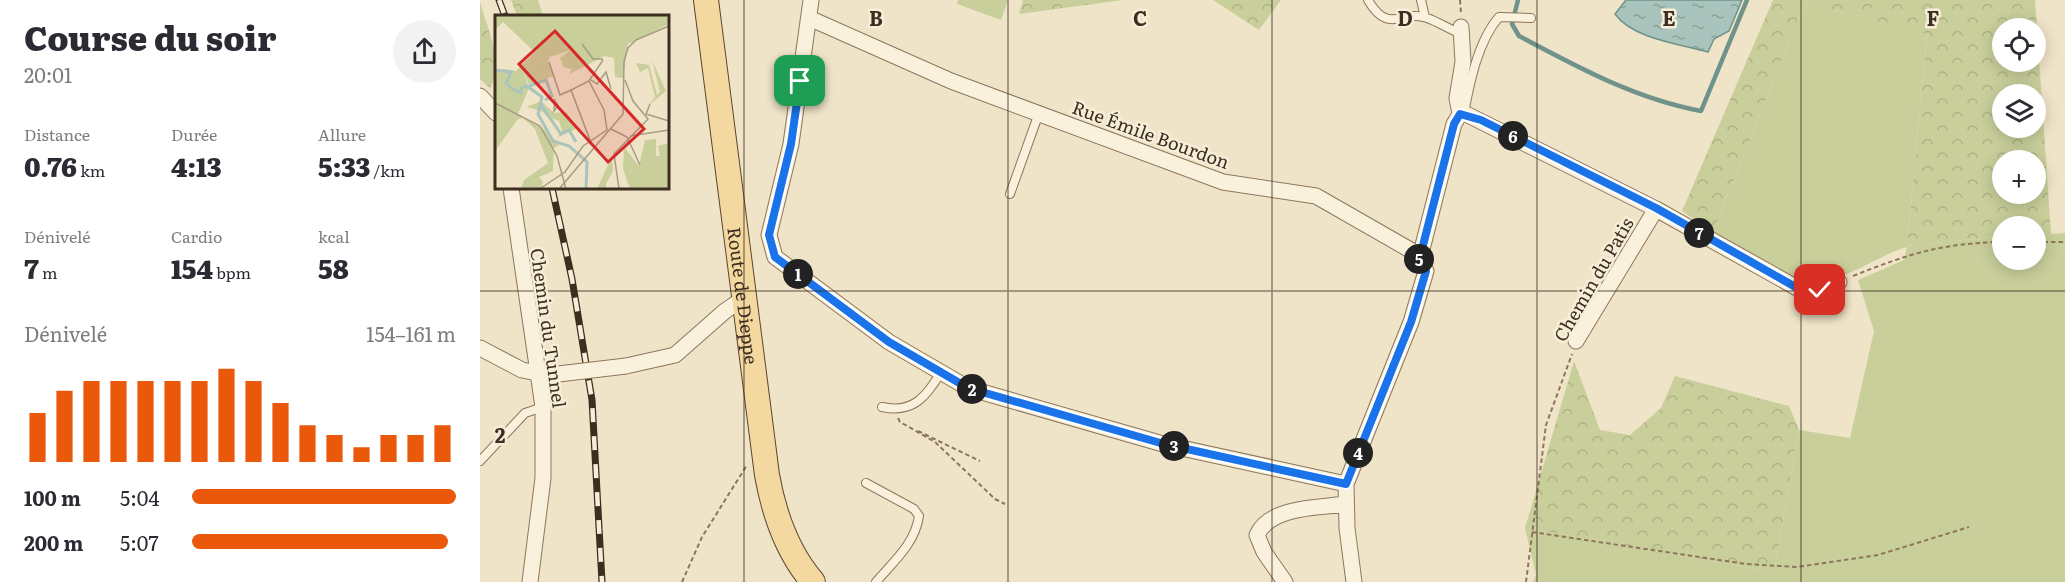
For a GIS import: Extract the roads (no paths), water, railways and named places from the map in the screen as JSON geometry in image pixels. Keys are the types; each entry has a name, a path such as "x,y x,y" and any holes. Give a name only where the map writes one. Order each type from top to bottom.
{"main road":[{"name":"Route de Dieppe","path":"706,0 771,497 781,529 797,561 813,582"}],"street":[{"path":"811,0 791,144 769,235 775,257 889,342 968,388 1153,441 1346,484"},
{"name":"Rue Émile Bourdon","path":"809,18 930,73 1223,182 1316,196 1412,250 1419,261"},
{"path":"1462,31 1463,62 1457,98 1462,113 1656,208 1799,289 1820,290 1839,282"},
{"path":"480,96 495,112"},
{"path":"1354,582 1346,484 1411,322 1426,271 1419,261 1454,124 1462,113"},
{"name":"Chemin du Tunnel","path":"510,189 544,375 543,478 530,582"},
{"name":"Chemin du Patis","path":"1576,342 1656,208"},
{"path":"480,348 522,370 544,375 626,366 675,355 724,311 744,298"},
{"path":"1285,582 1264,552 1257,535 1261,525 1288,511 1346,504"}],"lane":[{"path":"1368,0 1372,8 1389,20 1425,17 1462,31"},
{"path":"1420,0 1425,17"},
{"path":"1462,113 1490,28 1499,17 1527,17"},
{"path":"1010,194 1039,113"},
{"path":"882,407 896,410 915,403 928,394 941,372"},
{"path":"480,461 525,413 543,407"},
{"path":"866,483 914,508 919,516 917,528 900,556 876,582"}],"water":[{"path":"1626,0 1742,0 1729,31 1714,39 1708,52 1658,39 1633,29 1615,14"}],"waterway":[{"path":"1518,0 1512,24 1519,36 1607,81 1653,99 1701,111 1747,0"}],"railway":[{"path":"499,0 505,15"},
{"path":"552,189 572,279 592,400 602,582"}]}
